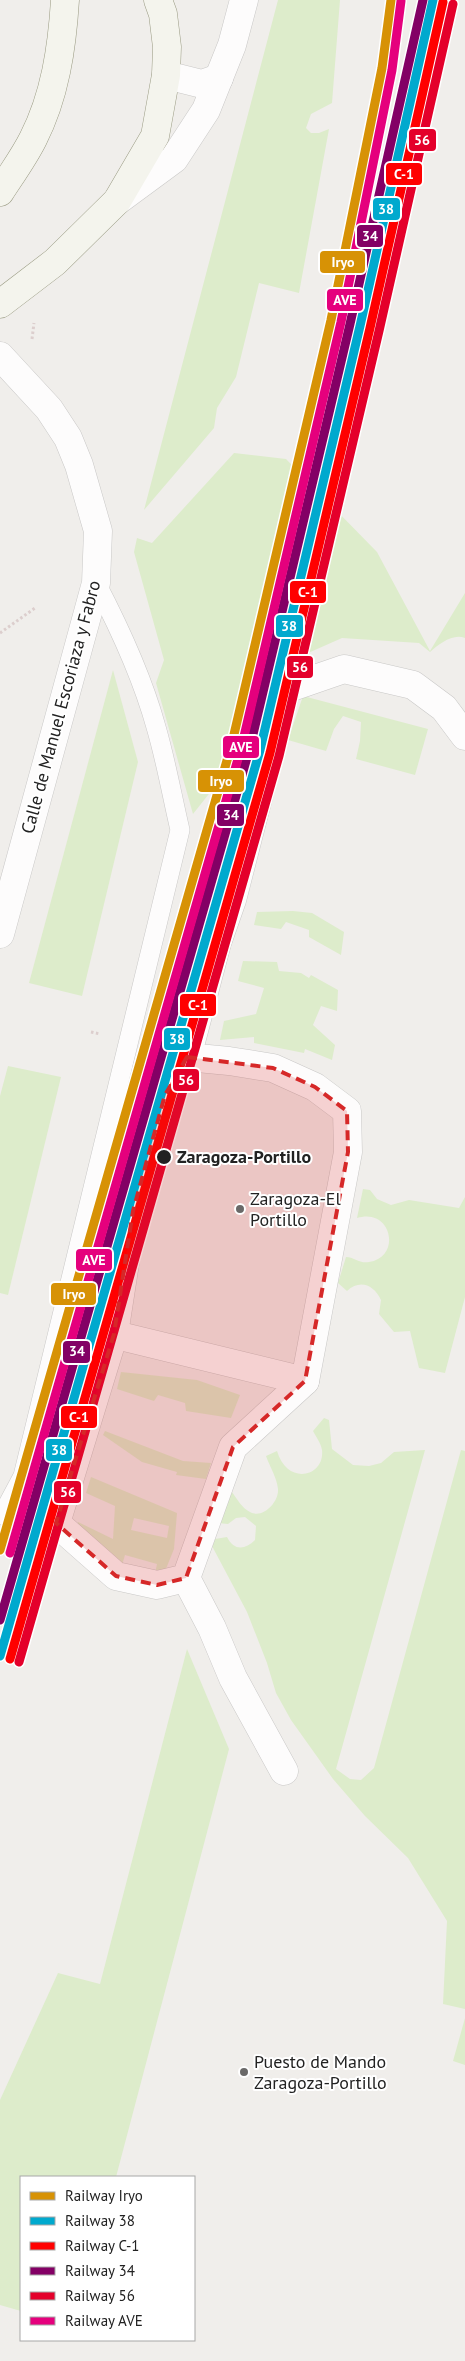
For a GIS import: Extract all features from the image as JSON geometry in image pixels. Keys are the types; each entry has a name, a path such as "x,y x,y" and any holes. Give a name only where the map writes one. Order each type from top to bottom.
{"main road":[{"path":"0,192 33,139 52,91 62,41 65,0"},
{"path":"0,304 55,262 117,201 155,136 166,75 167,47 163,14 158,0"}],"street":[{"path":"117,201 174,159 206,110 232,44 244,0"},
{"path":"166,75 202,84 219,78"},
{"name":"Calle de Manuel Escoriaza y Fabro","path":"0,356 49,409 68,438 80,465 98,531 96,582 0,934"},
{"path":"186,1578 157,1585 116,1576 56,1523 114,1334 133,1211 165,1094 187,1057 217,943 234,892 286,689 344,669 413,686 444,708 465,736"},
{"path":"153,1048 187,1057 229,1060 273,1068 315,1087 347,1111 348,1152 305,1381 234,1447 186,1578 212,1628 233,1678 284,1771"},
{"path":"84,1327 305,1381"}],"lane":[{"path":"0,1515 6,1508 23,1476 180,830 156,726 140,680 114,617 96,582"}],"path":[{"path":"0,632 35,608"}],"highlighted area":[{"path":"187,1057 273,1068 315,1087 347,1111 348,1152 305,1381 233,1447 186,1578 157,1585 116,1576 56,1523 114,1334 133,1211 165,1095"}],"green space":[{"path":"278,0 340,0 332,103 311,114 306,128 311,133 319,133 329,129 299,293 259,283 236,377 217,408 214,428 144,510"},
{"path":"234,453 286,459 377,552 430,651 465,593 465,638 451,638 430,652 419,643 342,638 281,665 242,719 231,766 193,814 156,683 164,660 134,552 137,538 152,543"},
{"path":"113,670 138,762 82,996 29,983"},
{"path":"303,696 428,729 415,775 356,759 360,741 361,722 343,716 334,729 326,751 288,740"},
{"path":"293,911 312,913 344,932 341,955 309,937 309,930 286,922 281,929 254,925 257,912"},
{"path":"243,961 277,962 279,971 301,973 309,978 311,975 338,990 337,1011 321,1006 313,1025 335,1045 332,1060 305,1049 304,1053 254,1043 254,1037 220,1040 224,1021 256,1014 264,988 238,981"},
{"path":"8,1066 61,1077 8,1295 0,1293 0,1096"},
{"path":"363,1189 370,1190 377,1199 391,1205 409,1200 459,1208 465,1197 465,1297 445,1373 419,1368 410,1331 394,1332 379,1314 381,1300 371,1287 357,1285 347,1291 338,1283 346,1257 369,1262 379,1258 386,1251 389,1243 385,1226 378,1220 369,1217 357,1218"},
{"path":"121,1372 197,1380 240,1395 231,1418 186,1411 185,1403 158,1395 154,1401 117,1389"},
{"path":"324,1418 329,1420 332,1449 353,1465 369,1466 381,1463 394,1452 425,1450 336,1769 350,1779 361,1780 374,1768 461,1450 465,1451 465,2009 443,2004 447,1921 408,1858 365,1816 333,1779 291,1720 276,1693 267,1663 247,1612 212,1546 215,1539 227,1537 233,1545 240,1548 247,1546 255,1540 256,1526 245,1517 236,1518 228,1524 218,1523 232,1492 242,1506 250,1512 260,1513 269,1508 276,1499 278,1489 266,1456 277,1451 282,1462 296,1473 304,1474 312,1471 318,1466 322,1450 320,1442 313,1431"},
{"path":"105,1431 183,1461 211,1463 206,1479 176,1475 177,1472 142,1462 103,1435"},
{"path":"91,1477 177,1513 174,1549 161,1581 141,1580 73,1536 78,1522 113,1539 115,1506 86,1493","holes":["134,1518 169,1526 167,1538 131,1530","125,1555 157,1564 155,1574 122,1565"]},
{"path":"187,1649 229,1749 116,2176 20,2176 20,2311 0,2305 0,2100 58,1973 100,1984"},
{"path":"465,2018 465,2065 453,2061"}],"rail line":[{"name":"Iryo","path":"0,1550 232,743 331,320 382,68 391,0"},
{"name":"34","path":"0,1620 250,747 350,324 423,0"},
{"name":"38","path":"0,1656 260,750 360,326 433,0"},
{"name":"AVE","path":"10,1553 242,745 341,322 392,70 401,1"},
{"name":"C-1","path":"10,1659 270,753 370,328 443,2"},
{"name":"56","path":"19,1662 279,756 379,331 453,4"}],"place":[{"name":"Zaragoza-Portillo","path":"164,1157"},
{"name":"Zaragoza-El Portillo","path":"240,1209"},
{"name":"Puesto de Mando Zaragoza-Portillo","path":"244,2072"}]}
